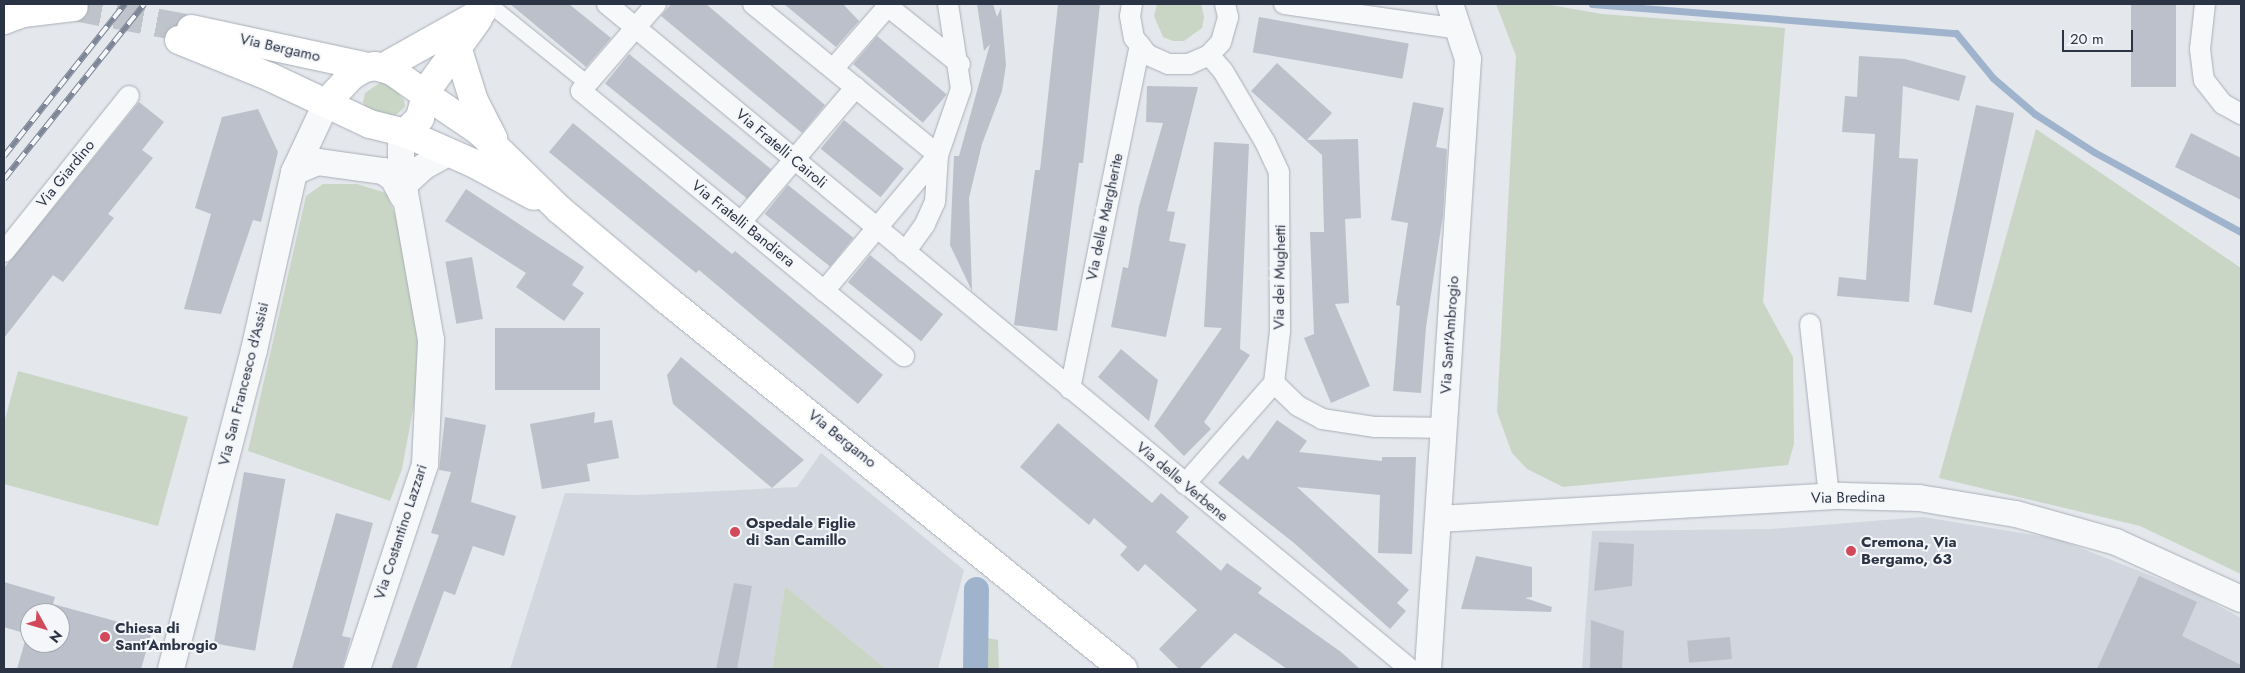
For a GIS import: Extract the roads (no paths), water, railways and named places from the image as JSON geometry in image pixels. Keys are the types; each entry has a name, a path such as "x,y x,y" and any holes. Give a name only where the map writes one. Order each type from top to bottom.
{"main road":[{"path":"4,20 23,13 74,7"},
{"path":"372,67 359,78 356,116 403,133 420,118 425,95 487,7"},
{"path":"327,102 351,76 487,7"},
{"name":"Via Bergamo","path":"356,116 185,34 372,67"},
{"name":"Via Bergamo","path":"458,50 474,101 495,144"},
{"path":"372,67 405,78 425,95"},
{"name":"Via Bergamo","path":"425,95 448,108 495,144 560,210 1123,669"},
{"name":"Via Bergamo","path":"403,133 448,153 560,210"}],"street":[{"name":"Via Fratelli Cairoli","path":"607,4 955,293"},
{"path":"487,7 585,88 656,4"},
{"path":"753,4 938,155"},
{"path":"906,252 926,224 935,202 938,155 961,88 960,64 948,4"},
{"path":"1132,4 1130,16 1134,38 1152,57 1168,64 1189,64 1209,55 1223,38 1228,16 1226,4"},
{"path":"1284,4 1459,29"},
{"name":"Via Sant'Ambrogio","path":"1428,669 1468,59 1450,4"},
{"path":"2205,4 2200,49 2204,80 2223,104 2241,114"},
{"path":"833,69 887,5 960,64"},
{"name":"Via delle Margherite","path":"1070,389 1140,45"},
{"name":"Via dei Mughetti","path":"1209,55 1223,71 1265,142 1279,172 1282,263 1274,383"},
{"path":"741,222 856,87"},
{"name":"Via Fratelli Bandiera","path":"585,88 741,222 904,356"},
{"name":"Via Giardino","path":"4,252 129,96"},
{"name":"Via San Francesco d'Assisi","path":"171,669 254,350 294,172 327,102"},
{"name":"Via Costantino Lazzari","path":"357,669 425,464 432,340 401,169 403,133"},
{"path":"294,172 318,162 384,171 393,178 406,194 423,167 448,153"},
{"path":"824,291 938,155"},
{"name":"Via delle Verbene","path":"955,293 1410,669"},
{"path":"1810,324 1829,498"},
{"path":"1185,484 1274,383 1298,406 1322,419 1375,427 1444,428"},
{"name":"Via Bredina","path":"1438,519 1829,498 1919,498 2016,514 2116,542 2241,599"}],"waterway":[{"path":"1592,4 1956,33 1993,78 2035,114 2094,152 2241,232"},
{"path":"975,669 976,589"}],"tunnel":[{"path":"74,7 191,29"}],"railway":[{"path":"4,156 125,4"},
{"path":"4,179 144,4"}],"place":[{"name":"Ospedale Figlie di San Camillo","path":"735,532"},
{"name":"Cremona, Via Bergamo, 63","path":"1851,551"},
{"name":"Chiesa di Sant'Ambrogio","path":"105,637"}]}
